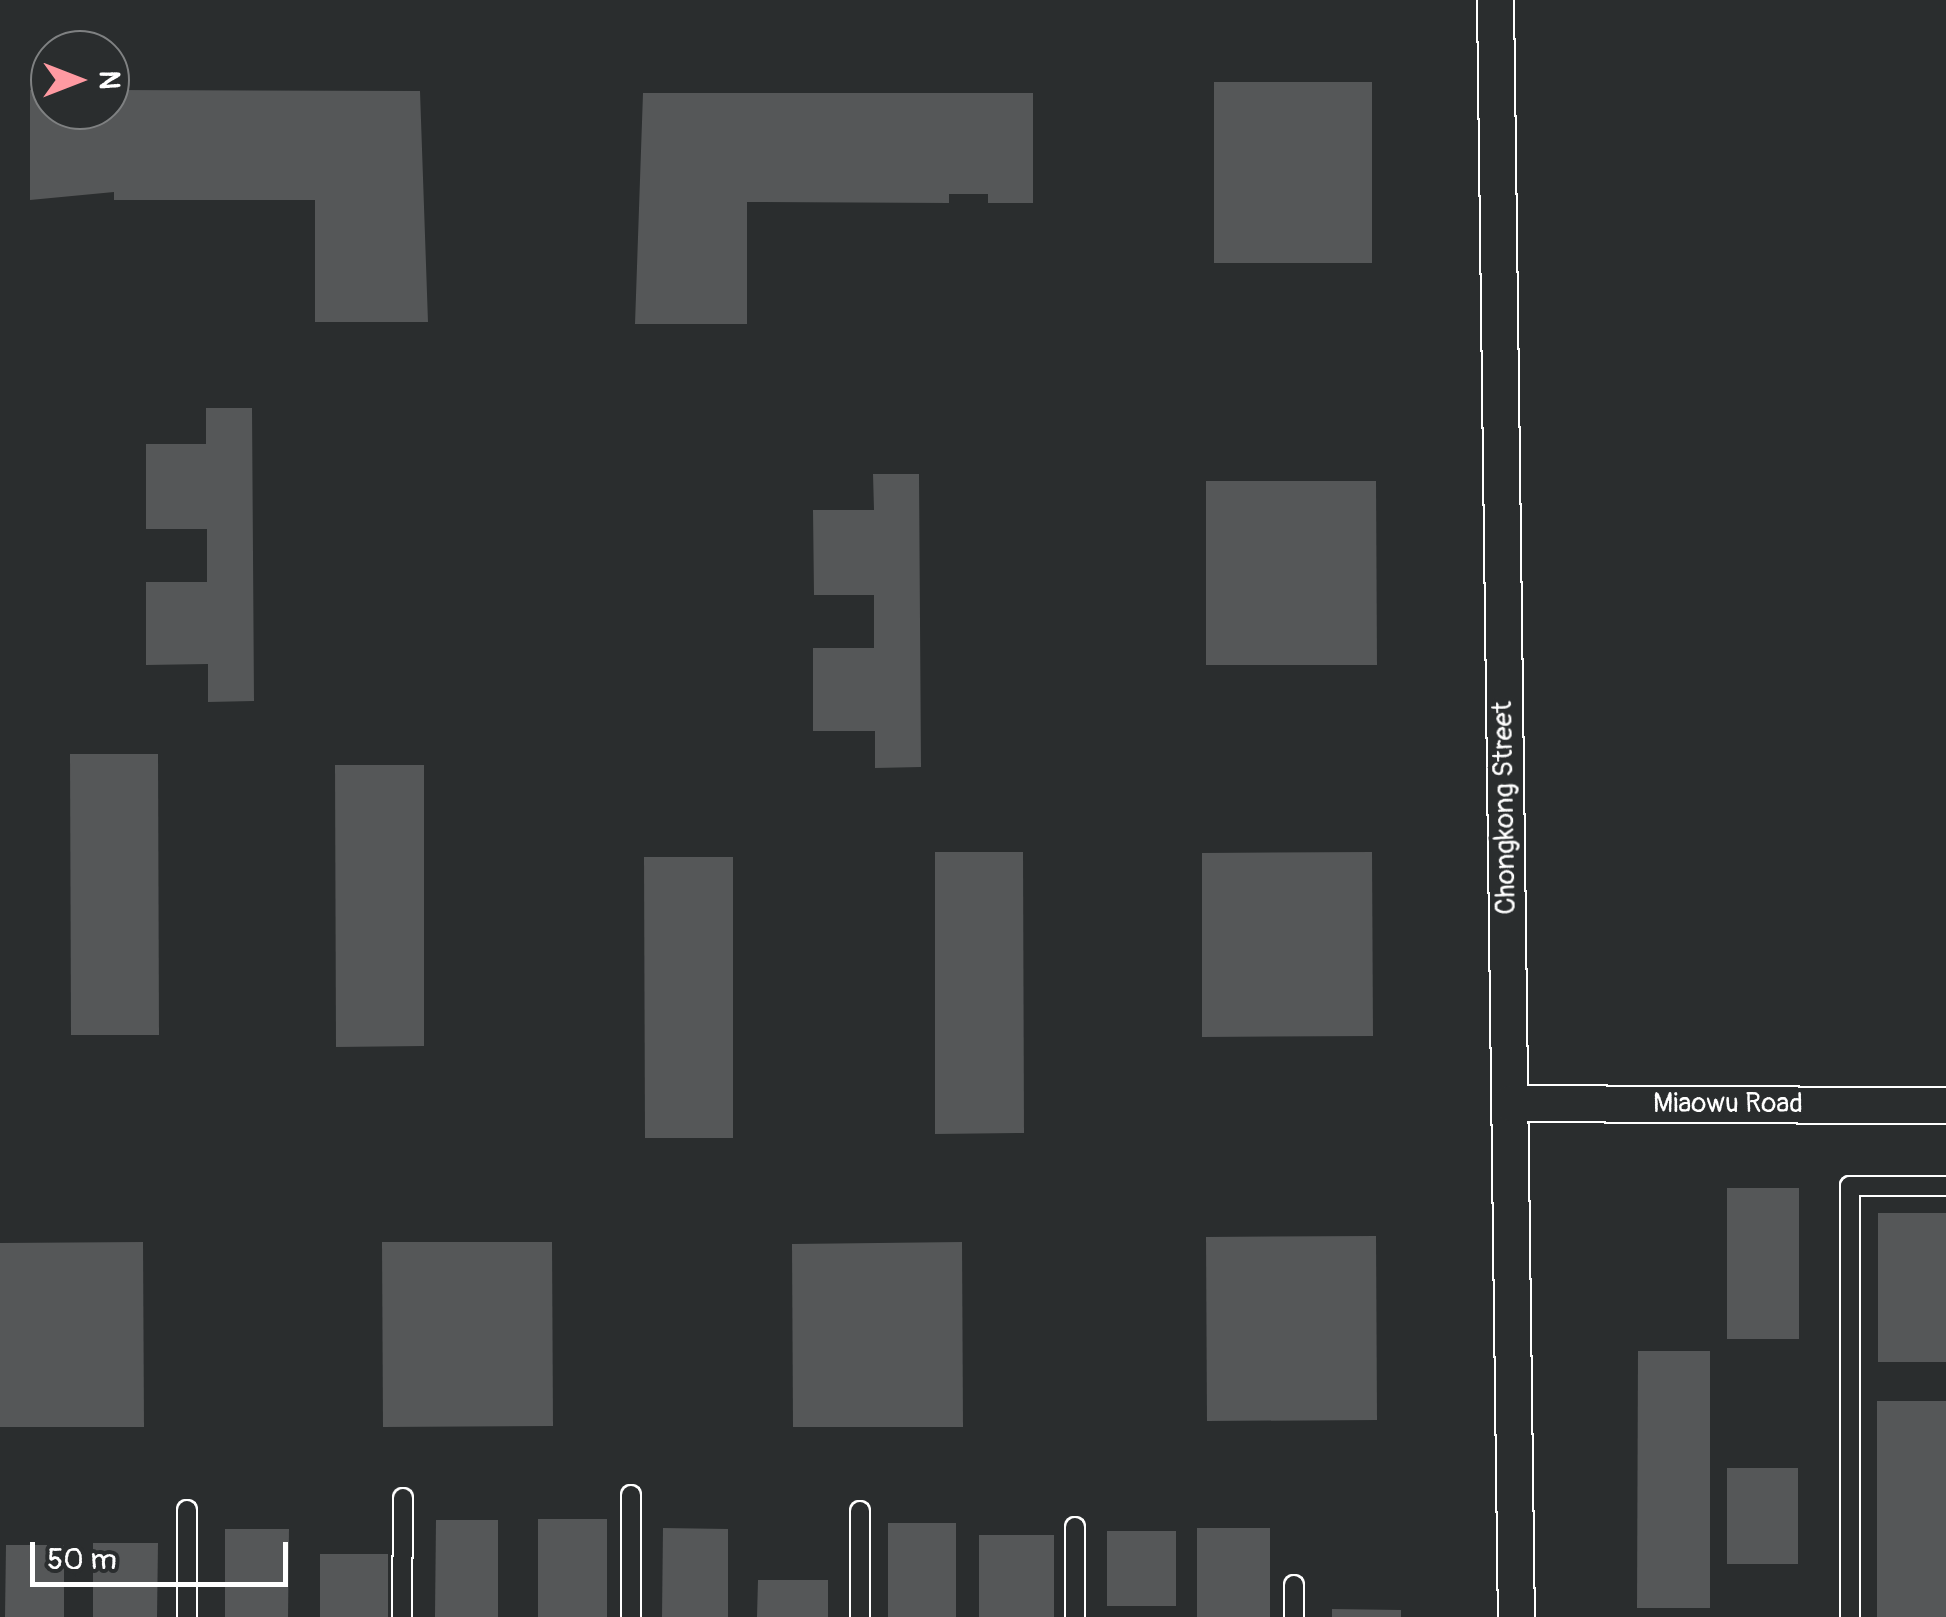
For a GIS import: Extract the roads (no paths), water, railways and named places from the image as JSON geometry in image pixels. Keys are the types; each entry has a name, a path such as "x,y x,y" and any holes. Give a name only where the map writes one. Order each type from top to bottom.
{"street":[{"name":"Chongkong Street","path":"1494,0 1516,1617"},
{"name":"Miaowu Road","path":"1510,1103 1946,1106"}],"lane":[{"path":"1850,1617 1850,1186 1946,1186"},
{"path":"631,1495 631,1617"},
{"path":"402,1498 402,1617"},
{"path":"187,1510 187,1617"},
{"path":"860,1511 860,1617"},
{"path":"1074,1617 1075,1527"},
{"path":"1294,1586 1294,1617"}]}
